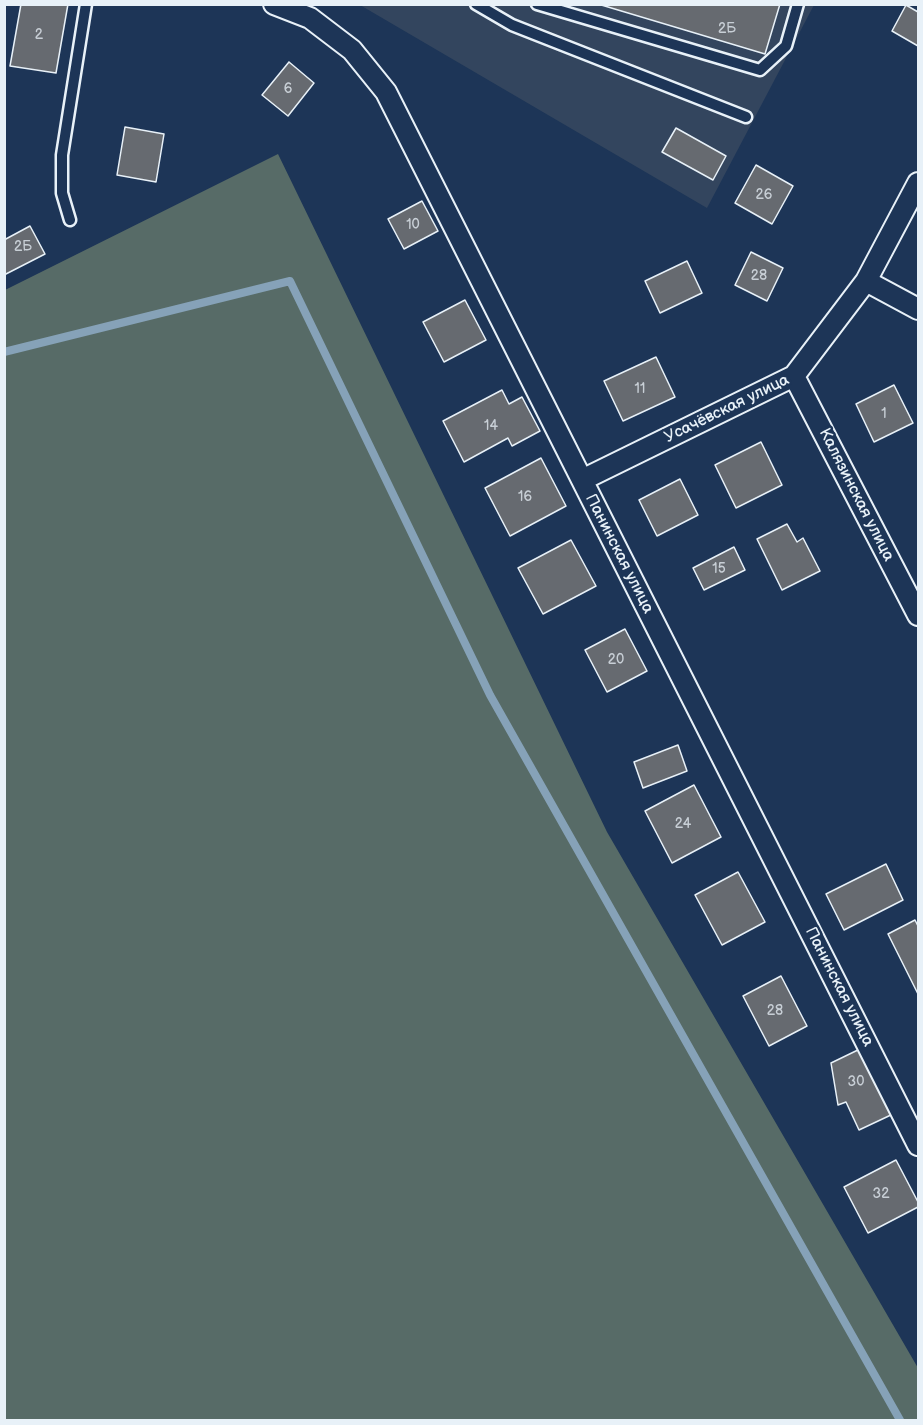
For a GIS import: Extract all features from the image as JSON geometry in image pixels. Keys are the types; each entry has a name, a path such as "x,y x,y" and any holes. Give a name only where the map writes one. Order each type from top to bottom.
{"street":[{"name":"Панинская улица","path":"274,4 310,18 352,50 386,92 918,1145"},
{"name":"Усачёвская улица","path":"582,480 794,376 866,281 918,183"},
{"path":"866,281 918,309"},
{"name":"Калязинская улица","path":"794,376 918,615"}],"lane":[{"path":"70,220 62,193 62,155 86,4"},
{"path":"476,4 512,25 746,117"},
{"path":"537,4 760,70 786,46 798,4"}],"shaded area":[{"path":"360,5 814,5 707,208"}],"green space":[{"path":"278,154 607,832 918,1368 918,1420 5,1420 5,290"}],"building":[{"path":"21,4 68,4 56,73 10,66"},
{"path":"598,4 780,4 765,54"},
{"path":"906,5 918,12 918,46 892,31"},
{"path":"289,62 314,83 288,116 262,95"},
{"path":"125,127 164,134 156,182 117,175"},
{"path":"676,128 726,156 713,180 662,152"},
{"path":"756,165 793,186 772,224 735,203"},
{"path":"422,201 438,231 404,249 388,219"},
{"path":"30,226 45,254 4,275 4,240"},
{"path":"751,252 783,268 767,301 735,285"},
{"path":"687,261 702,293 660,313 645,281"},
{"path":"465,300 486,340 444,362 423,322"},
{"path":"656,357 675,397 623,421 604,381"},
{"path":"894,385 913,423 874,442 856,404"},
{"path":"502,390 509,404 522,397 540,431 512,446 508,438 464,462 443,421"},
{"path":"761,442 782,485 736,508 715,465"},
{"path":"541,458 566,506 510,536 485,488"},
{"path":"680,479 698,515 657,536 639,500"},
{"path":"787,524 797,542 803,538 820,571 782,590 757,539"},
{"path":"571,540 596,586 543,614 518,568"},
{"path":"734,547 745,570 704,590 693,568"},
{"path":"625,629 647,671 607,692 585,650"},
{"path":"678,745 687,771 643,788 634,762"},
{"path":"694,785 721,837 672,863 645,811"},
{"path":"886,864 903,900 844,930 826,894"},
{"path":"738,872 765,922 722,945 695,895"},
{"path":"915,920 918,926 918,994 888,934"},
{"path":"781,976 807,1026 769,1046 743,996"},
{"path":"862,1048 893,1114 859,1130 846,1102 838,1105 831,1063"},
{"path":"896,1160 918,1202 918,1207 868,1233 844,1187"}],"waterway":[{"path":"4,352 290,281 490,695 900,1420"}]}
